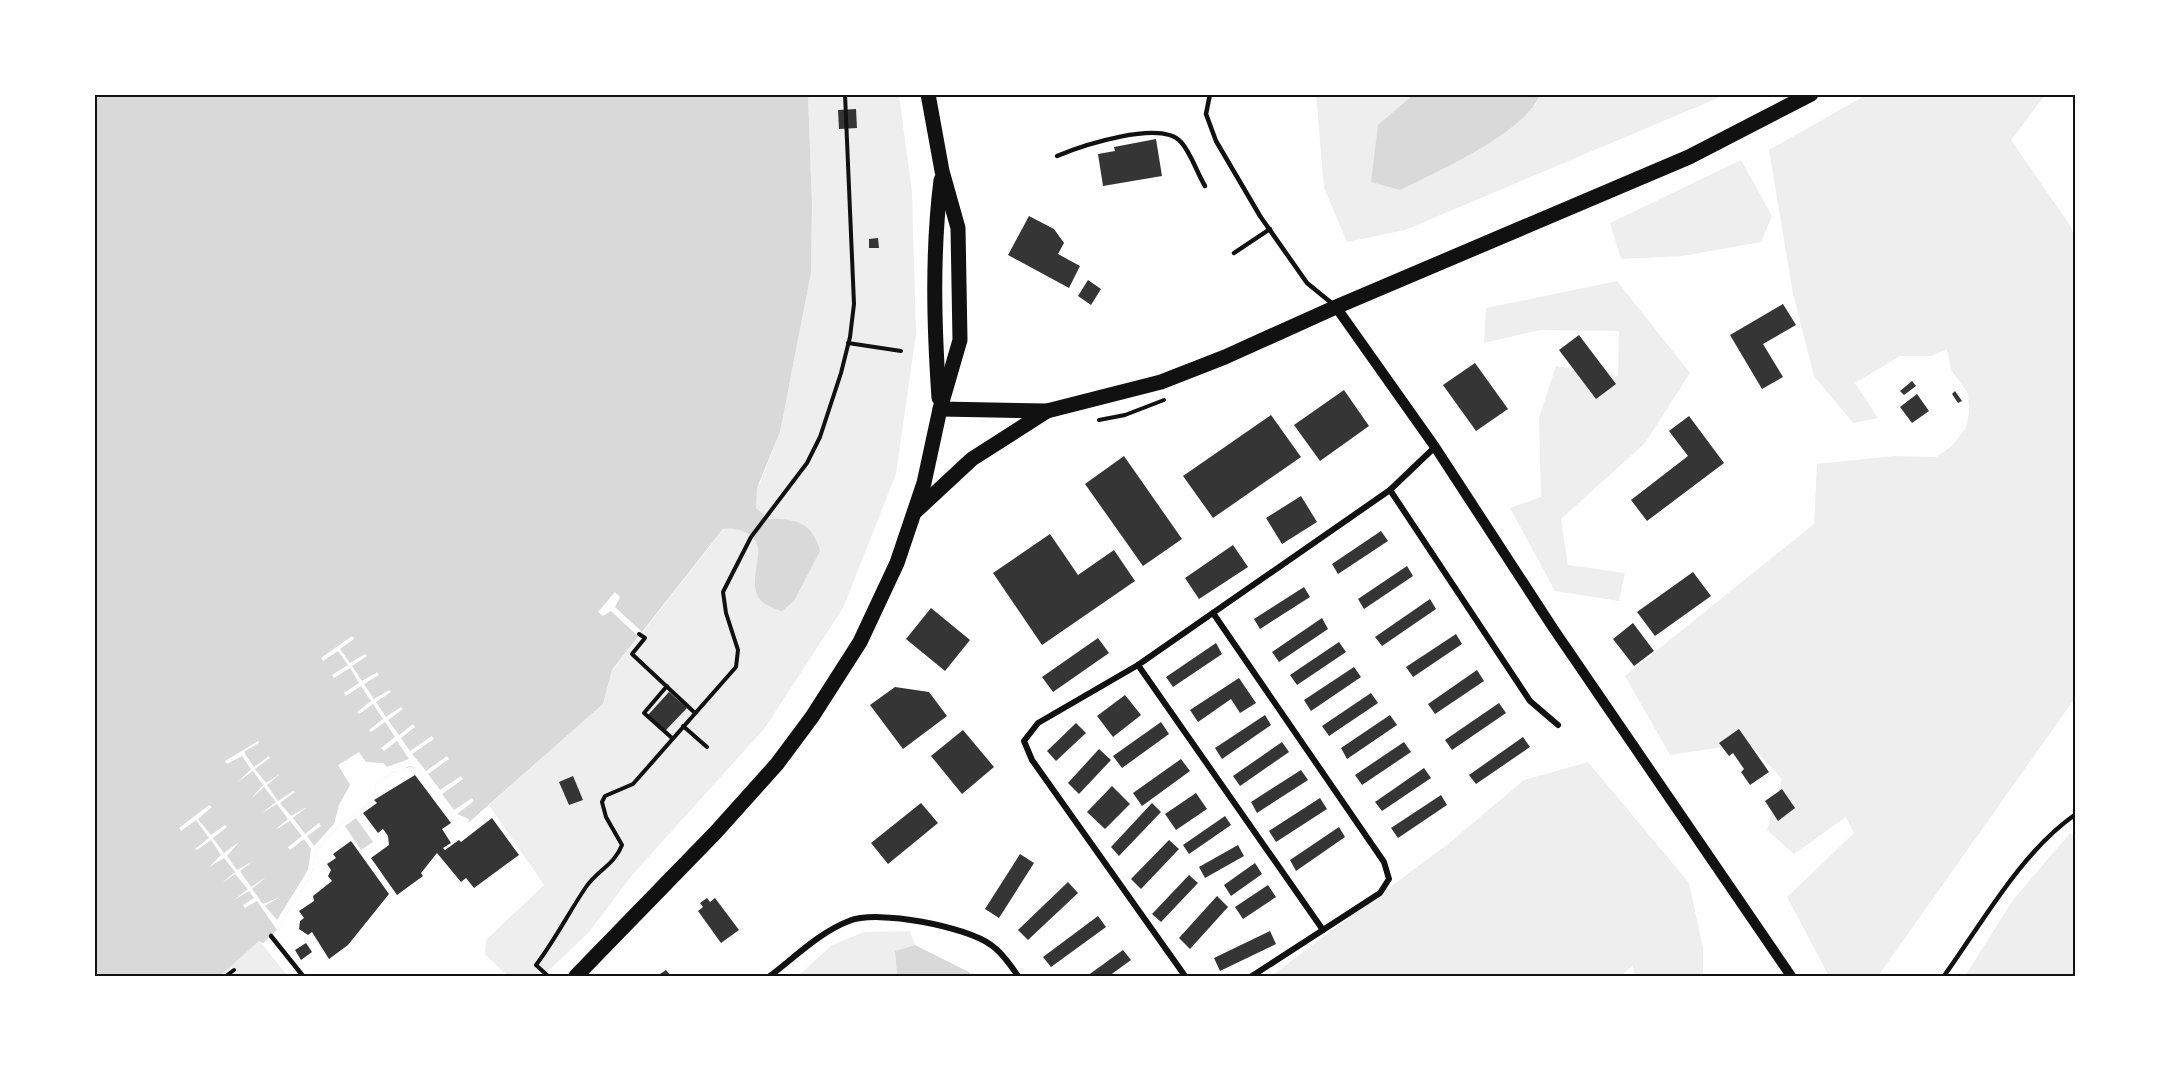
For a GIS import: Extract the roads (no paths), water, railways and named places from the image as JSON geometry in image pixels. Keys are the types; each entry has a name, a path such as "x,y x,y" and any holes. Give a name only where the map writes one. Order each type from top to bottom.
{"main road":[{"path":"576,976 724,823 777,764 812,717 860,642 897,562 924,483 940,409 960,340 958,228 942,171 928,94"},
{"path":"940,409 1047,411 1161,382 1225,357 1336,307 1689,157 1811,94"},
{"path":"940,409 934,331 936,222 942,171"},
{"path":"914,513 972,459 1047,411"}],"street":[{"path":"1336,307 1435,447 1553,628 1791,976"},
{"path":"1185,976 1032,760 1024,741 1038,723 1138,665 1390,490 1435,447"},
{"path":"1390,490 1530,701 1558,725"},
{"path":"1213,613 1384,862 1389,879 1380,893 1252,976"},
{"path":"1138,665 1323,930"},
{"path":"770,976 832,929 850,920 870,916 964,930 992,945 1018,976"}],"lane":[{"path":"1210,94 1206,114 1216,141 1270,229 1307,283 1336,307"},
{"path":"1057,156 1086,144 1148,133 1169,133 1181,142 1205,186"},
{"path":"1234,254 1270,229"},
{"path":"1944,976 2030,855 2054,830 2076,814"},
{"path":"271,936 303,976"}]}
